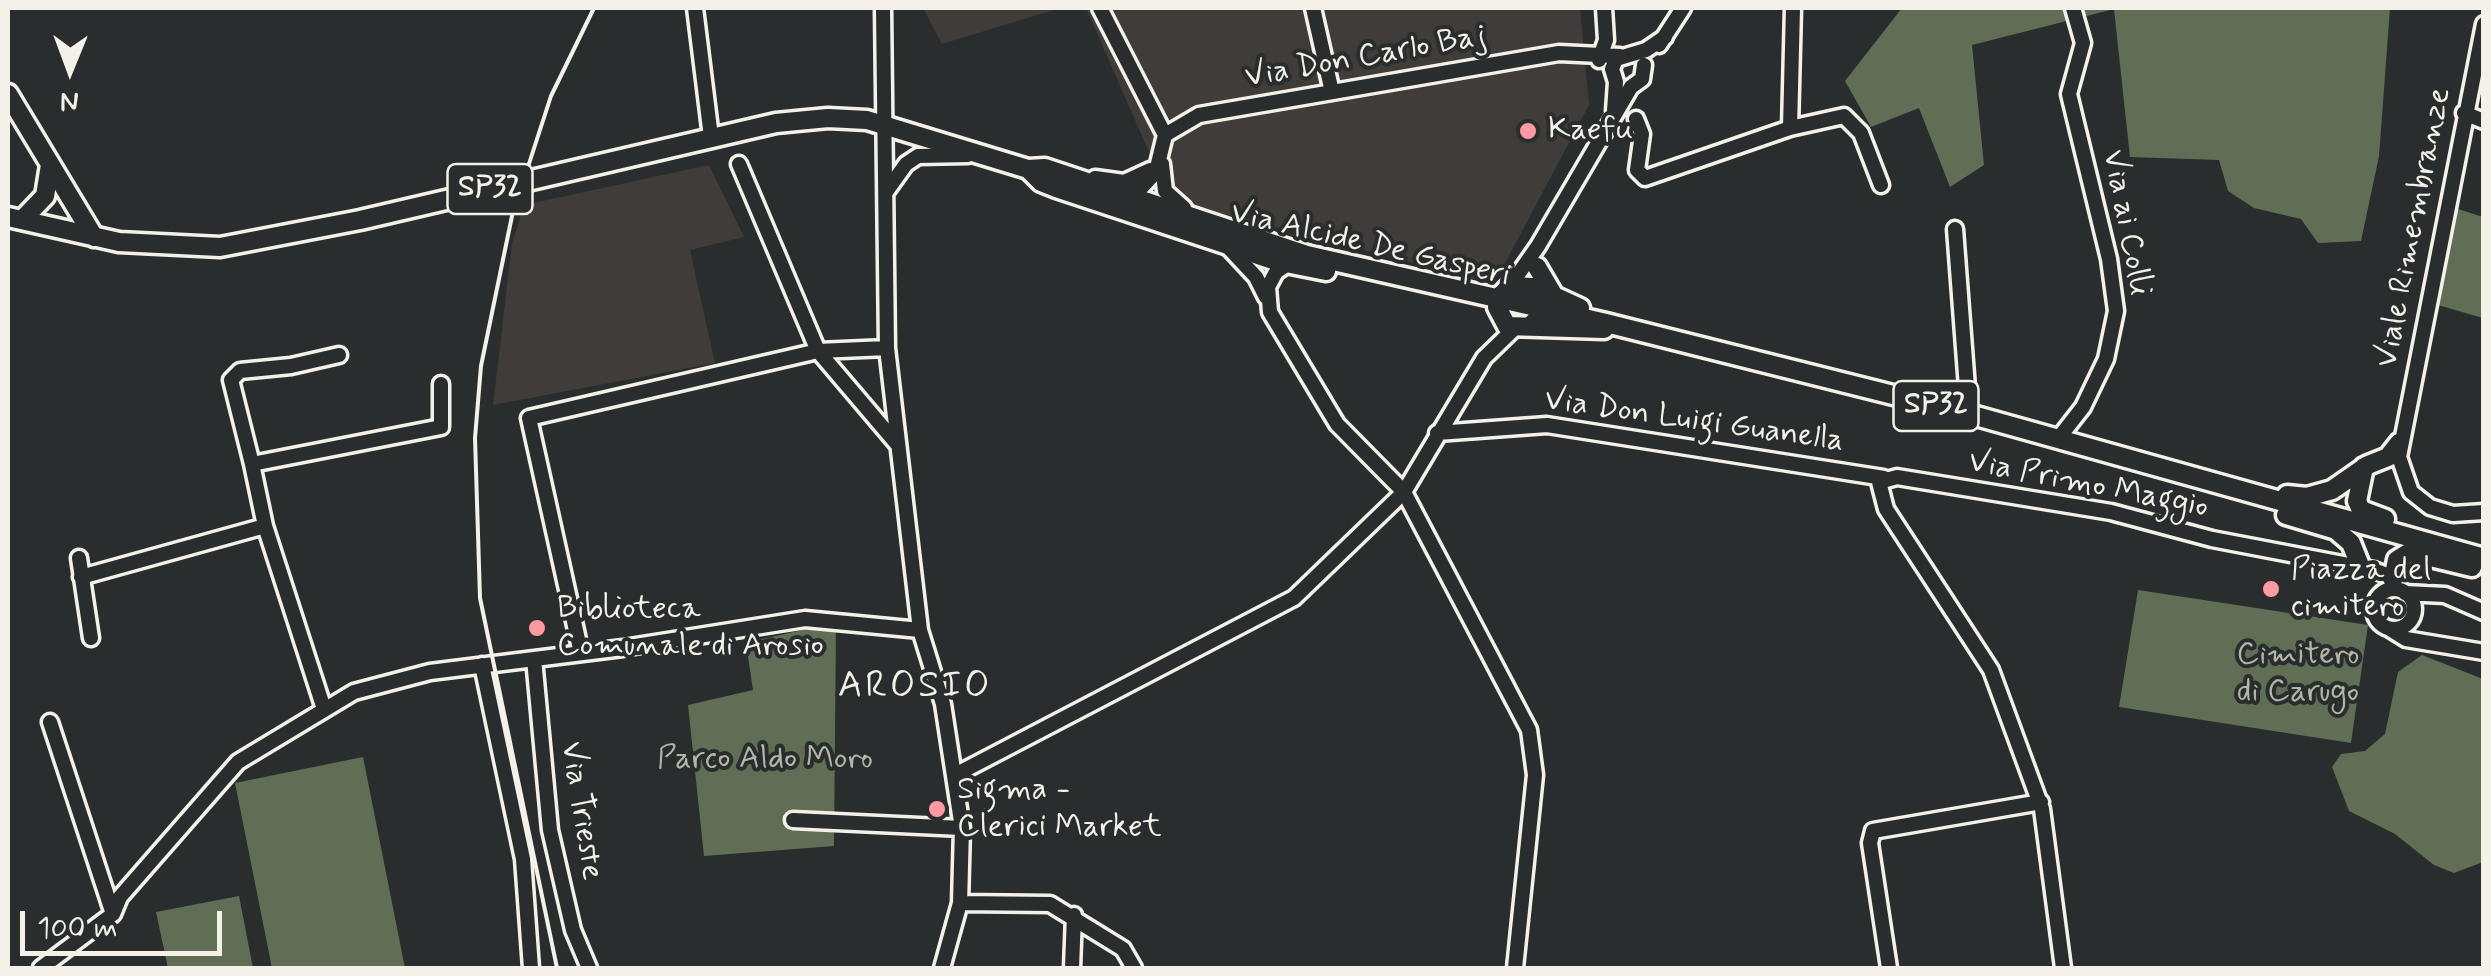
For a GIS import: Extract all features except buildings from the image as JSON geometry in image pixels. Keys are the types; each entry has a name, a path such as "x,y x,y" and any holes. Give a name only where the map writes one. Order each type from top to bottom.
{"main road":[{"path":"8,94 94,237"},
{"name":"Via Alcide De Gasperi","path":"15,218 146,246 220,247 360,220 711,137 804,120 885,124 1028,169 1223,244 1289,263 1501,297"},
{"path":"15,218 45,196 50,164"},
{"name":"Via Alcide De Gasperi","path":"1047,177 1102,195 1118,188 1307,255 1501,297 1533,315 1605,326 1969,414 2255,494"},
{"path":"1289,263 1303,261 1454,288"},
{"path":"1538,268 1554,296 1598,314 1605,326"},
{"path":"1501,297 1502,320 1533,315"},
{"path":"2255,494 2300,497 2324,493 2364,467 2388,457 2400,443"},
{"path":"2364,467 2356,490 2361,510 2474,545 2484,556"},
{"path":"2255,494 2278,512 2336,530 2350,543 2361,568"},
{"name":"SP32","path":"2255,494 2484,556"},
{"path":"2398,587 2397,560 2410,552 2484,570"}],"street":[{"path":"695,8 711,137"},
{"path":"883,8 887,348 920,630 943,704 957,774 962,828 960,903 942,968"},
{"path":"1100,8 1165,135 1161,158 1150,180 1118,188"},
{"path":"1312,8 1332,92"},
{"path":"1620,64 1664,38 1683,8"},
{"path":"1790,128 1793,8"},
{"name":"Via ai Colli","path":"2058,439 2083,407 2106,359 2116,311 2109,260 2069,94 2083,43 2073,8"},
{"path":"1501,297 1538,246 1614,114 1620,64 1605,13"},
{"name":"Viale Rimembranze","path":"2400,443 2484,24"},
{"name":"Via Don Carlo Baj","path":"1165,135 1199,115 1332,92 1582,53 1620,64"},
{"path":"2464,113 2484,120"},
{"path":"1636,119 1642,134 1638,170 1646,178 1790,128 1844,116 1861,133 1881,185"},
{"path":"886,193 906,164 918,156 982,155"},
{"name":"Via Alcide De Gasperi","path":"1161,158 1170,200 1296,245 1307,255"},
{"path":"739,164 818,351 897,444"},
{"path":"1955,229 1969,414"},
{"path":"1223,244 1256,278 1336,424 1404,492 1529,730 1534,775 1515,968"},
{"path":"957,774 1279,609 1404,492 1484,358 1533,315 1538,246"},
{"path":"1266,298 1276,272 1289,263"},
{"path":"581,654 528,418 818,351 887,348"},
{"path":"324,709 266,526 232,380 240,371 291,366 338,355"},
{"path":"252,464 441,427 442,384"},
{"name":"Via Don Luigi Guanella","path":"1438,433 1548,426 1884,478"},
{"path":"2400,443 2405,480 2419,500 2443,513 2484,512"},
{"path":"1884,478 1878,488 1882,502 1992,670 2040,802 2063,968"},
{"name":"Via Primo Maggio","path":"1884,478 2111,512 2212,539 2361,568 2398,587"},
{"path":"81,577 266,526"},
{"path":"79,558 90,638"},
{"path":"2361,568 2376,618 2389,628 2406,639 2484,652"},
{"path":"2374,606 2384,592 2398,587 2416,606 2416,632 2431,641"},
{"path":"2389,628 2406,625 2416,606 2455,597 2484,612"},
{"path":"41,968 113,914 120,897 238,762 324,709 392,678 806,619 920,630"},
{"name":"Via Trieste","path":"534,659 550,830 573,930 589,968"},
{"path":"482,665 523,859 531,968"},
{"path":"50,722 113,914"},
{"path":"1888,968 1870,843 1874,830 2040,802"},
{"path":"792,820 962,828"},
{"path":"960,903 1050,904 1074,915 1123,949 1134,968"},
{"path":"1072,968 1074,915"}],"shaded area":[{"path":"923,8 1060,8 942,44"},
{"path":"1086,8 1580,8 1589,105 1494,284 1170,200"},
{"path":"709,165 744,237 690,250 715,363 493,405 512,244 524,205"}],"green space":[{"path":"1902,8 2390,8 2379,156 2361,241 2318,243 2301,219 2254,208 2228,191 2219,160 2130,157 2114,9 1972,45 1984,165 1950,187 1919,108 1871,127 1845,81"},
{"path":"2455,208 2483,217 2483,318 2438,305"},
{"name":"Cimitero di Carugo","path":"2138,590 2368,625 2351,743 2119,707"},
{"name":"Parco Aldo Moro","path":"836,622 834,846 704,856 688,705 753,690 746,643"},
{"path":"2422,655 2483,679 2483,862 2454,873 2434,865 2395,834 2349,811 2332,767 2341,754 2365,751 2385,734 2398,672"},
{"path":"363,757 405,968 272,968 235,783"},
{"path":"239,896 253,968 168,968 156,912"}],"railway":[{"path":"557,968 480,598 475,438 481,366 512,216 551,96 594,8"}],"place":[{"name":"Kaefu","path":"1528,131"},
{"name":"Piazza del cimitero","path":"2271,589"},
{"name":"Biblioteca Comunale di Arosio","path":"537,628"},
{"name":"Sigma - Clerici Market","path":"937,809"}],"district":[{"name":"AROSIO","path":"915,688"}]}
